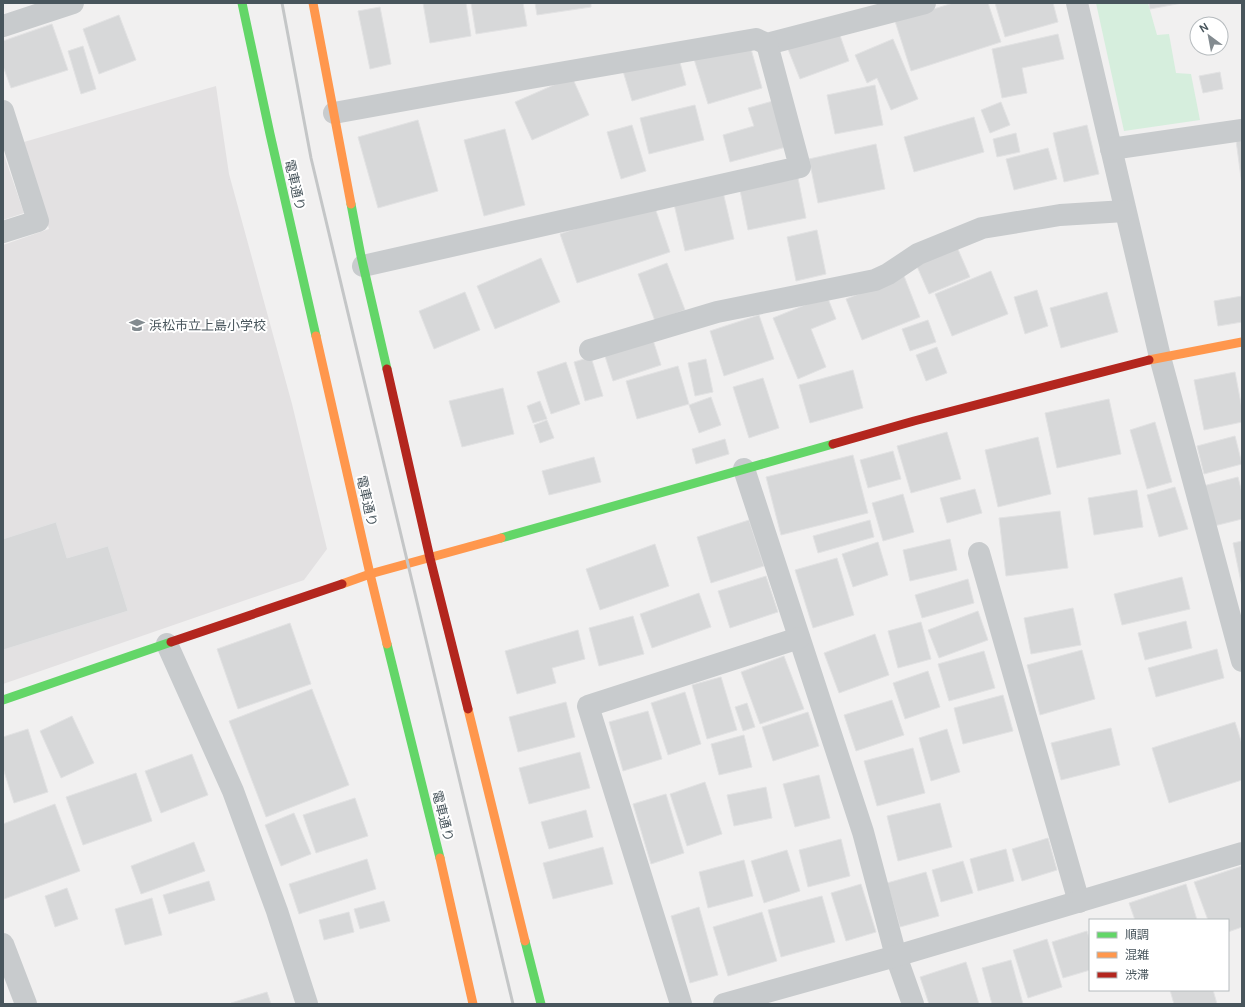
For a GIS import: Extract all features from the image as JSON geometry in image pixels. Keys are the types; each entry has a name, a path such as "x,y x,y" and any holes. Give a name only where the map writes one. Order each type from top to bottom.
{"street":[{"path":"3,26 73,3"},
{"name":"電車通り","path":"242,3 270,134 370,574 444,874 473,1004"},
{"path":"313,3 363,266 430,558 542,1004"},
{"path":"334,113 756,39 767,44 925,3"},
{"path":"1077,3 1160,357 1242,661"},
{"path":"363,266 800,167 767,44"},
{"path":"3,111 38,221 3,232"},
{"path":"1111,149 1242,130"},
{"path":"590,350 717,312 875,280 888,274 918,254 982,228 1060,215 1125,212"},
{"path":"3,700 370,574 914,421 1160,357 1242,342"},
{"path":"744,469 863,832 896,956 913,1004"},
{"path":"979,553 1078,902"},
{"path":"680,1004 588,706 799,638"},
{"path":"167,644 233,791 277,911 307,1004"},
{"path":"724,1004 896,956 1242,854"},
{"path":"3,944 26,1004"}],"shaded area":[{"name":"浜松市立上島小学校","path":"216,86 229,174 292,404 327,549 304,580 3,684 3,245 49,229 24,142"},
{"path":"3,152 24,213 3,220"}],"green space":[{"path":"1096,3 1148,3 1157,35 1169,34 1176,73 1191,74 1200,120 1124,131"}],"building":[{"path":"423,3 466,3 471,36 430,43"},
{"path":"471,3 523,3 527,26 476,34"},
{"path":"535,3 591,3 591,7 537,15"},
{"path":"953,3 988,3 1001,42 911,71 895,21"},
{"path":"995,3 1053,3 1058,22 1005,37"},
{"path":"1149,3 1182,3 1150,9"},
{"path":"380,7 391,64 370,69 358,11"},
{"path":"119,15 136,60 99,74 83,29"},
{"path":"52,24 68,70 11,88 3,66 3,41"},
{"path":"838,30 849,61 800,79 788,49"},
{"path":"1058,34 1064,59 1022,68 1027,93 1002,98 992,49"},
{"path":"893,39 918,99 891,110 877,78 867,83 855,55"},
{"path":"749,42 762,88 708,104 694,59"},
{"path":"83,46 96,89 81,94 68,51"},
{"path":"678,55 686,85 632,101 623,71"},
{"path":"1220,72 1223,89 1203,93 1199,76"},
{"path":"572,77 589,115 532,140 515,102"},
{"path":"875,85 883,125 835,134 827,95"},
{"path":"773,101 786,147 730,162 723,135 754,126 748,108"},
{"path":"1001,102 1010,125 990,133 981,110"},
{"path":"695,105 704,140 649,154 640,118"},
{"path":"974,117 984,152 914,172 904,137"},
{"path":"418,120 438,191 378,208 358,137"},
{"path":"632,125 646,171 621,179 607,132"},
{"path":"1087,125 1099,174 1064,182 1053,133"},
{"path":"505,129 525,205 484,216 464,140"},
{"path":"1016,133 1020,152 997,157 993,139"},
{"path":"1242,139 1242,185 1236,140"},
{"path":"876,144 885,189 818,203 809,159"},
{"path":"1048,148 1057,179 1014,190 1006,159"},
{"path":"798,178 806,218 748,230 740,190"},
{"path":"723,192 734,239 685,251 674,204"},
{"path":"653,202 670,252 577,283 560,234"},
{"path":"817,230 826,274 796,281 787,237"},
{"path":"957,247 970,277 929,294 916,264"},
{"path":"541,258 560,302 495,329 477,286"},
{"path":"667,263 685,310 655,321 638,274"},
{"path":"991,271 1008,314 952,336 935,294"},
{"path":"904,276 920,317 862,340 846,299"},
{"path":"1037,290 1048,326 1025,334 1014,297"},
{"path":"465,292 480,330 434,349 419,311"},
{"path":"1107,292 1118,332 1061,348 1050,308"},
{"path":"827,296 836,319 811,329 826,367 798,379 773,318"},
{"path":"1242,296 1242,322 1218,326 1214,301"},
{"path":"759,315 774,359 724,376 710,331"},
{"path":"928,320 936,342 910,351 902,329"},
{"path":"652,337 661,365 613,381 604,353"},
{"path":"937,347 947,373 926,381 916,355"},
{"path":"591,357 603,396 585,401 574,362"},
{"path":"706,359 713,392 695,396 688,363"},
{"path":"566,362 580,404 551,414 537,372"},
{"path":"678,366 689,404 637,419 626,381"},
{"path":"853,370 863,408 810,423 799,385"},
{"path":"1235,372 1242,409 1242,422 1204,430 1194,380"},
{"path":"763,378 779,428 749,438 733,387"},
{"path":"503,388 514,434 462,447 449,401"},
{"path":"711,397 721,425 699,433 689,405"},
{"path":"1109,399 1121,454 1057,468 1045,413"},
{"path":"540,401 547,419 533,423 527,406"},
{"path":"547,420 554,438 540,443 534,425"},
{"path":"1155,422 1172,482 1147,489 1130,430"},
{"path":"947,432 961,479 911,493 897,446"},
{"path":"1235,436 1242,464 1204,474 1197,446"},
{"path":"1038,437 1051,494 998,507 985,450"},
{"path":"725,439 729,454 696,464 692,449"},
{"path":"893,451 901,479 868,488 860,460"},
{"path":"853,455 868,513 781,535 766,477"},
{"path":"594,457 601,482 549,495 542,471"},
{"path":"1238,477 1242,493 1242,519 1214,526 1203,486"},
{"path":"1175,487 1188,529 1159,537 1147,495"},
{"path":"975,489 982,513 947,523 940,498"},
{"path":"1137,490 1143,527 1094,535 1088,498"},
{"path":"903,494 914,532 883,541 872,503"},
{"path":"1060,511 1068,568 1006,576 999,518"},
{"path":"749,520 764,566 711,583 697,537"},
{"path":"870,520 874,537 818,553 813,536"},
{"path":"56,522 67,558 108,546 128,611 3,650 3,539"},
{"path":"950,539 957,570 910,581 903,550"},
{"path":"1242,541 1242,587 1233,543"},
{"path":"878,542 888,575 853,587 842,554"},
{"path":"655,544 669,586 600,610 586,569"},
{"path":"837,558 854,615 813,628 795,570"},
{"path":"766,576 778,612 730,628 718,591"},
{"path":"1182,577 1190,609 1122,625 1114,594"},
{"path":"968,579 974,603 922,618 915,595"},
{"path":"699,593 711,627 652,648 640,614"},
{"path":"1073,608 1081,645 1031,654 1024,618"},
{"path":"978,611 988,640 939,658 928,630"},
{"path":"633,616 644,654 599,666 589,628"},
{"path":"1186,621 1192,648 1145,660 1138,633"},
{"path":"921,622 931,659 898,668 888,631"},
{"path":"290,623 311,684 238,709 217,649"},
{"path":"578,630 585,659 552,668 556,683 517,694 505,651"},
{"path":"875,634 889,675 839,693 824,653"},
{"path":"1217,649 1224,678 1156,697 1148,668"},
{"path":"1082,650 1095,699 1040,715 1027,665"},
{"path":"984,651 995,688 949,701 938,664"},
{"path":"784,656 804,709 760,724 741,672"},
{"path":"928,671 940,707 905,719 893,683"},
{"path":"721,677 737,730 707,739 692,685"},
{"path":"312,689 349,785 266,817 229,721"},
{"path":"685,692 701,744 668,755 651,703"},
{"path":"1003,695 1013,731 963,744 954,708"},
{"path":"892,700 904,735 856,751 844,715"},
{"path":"566,702 575,737 518,752 509,717"},
{"path":"747,703 755,727 743,731 735,707"},
{"path":"648,711 662,759 623,771 609,722"},
{"path":"808,712 819,746 773,761 762,727"},
{"path":"72,716 94,763 61,778 40,731"},
{"path":"1235,722 1242,744 1242,780 1169,803 1152,748"},
{"path":"1111,728 1120,765 1061,780 1051,743"},
{"path":"28,729 48,792 14,803 3,768 3,737"},
{"path":"947,729 960,772 931,781 919,738"},
{"path":"744,735 752,767 719,775 711,744"},
{"path":"913,748 925,793 877,806 864,761"},
{"path":"580,752 590,788 529,804 519,768"},
{"path":"192,754 208,795 161,813 145,771"},
{"path":"136,773 152,821 83,845 66,797"},
{"path":"819,775 830,818 795,827 783,784"},
{"path":"705,782 722,834 687,846 670,794"},
{"path":"766,787 772,818 734,826 727,795"},
{"path":"666,794 684,853 651,864 633,804"},
{"path":"355,798 368,836 316,853 303,815"},
{"path":"940,803 952,847 898,861 887,816"},
{"path":"55,804 80,871 4,899 3,824"},
{"path":"586,810 593,837 549,849 541,822"},
{"path":"294,813 311,854 281,866 265,825"},
{"path":"1048,838 1057,870 1022,881 1012,849"},
{"path":"841,839 850,876 808,887 799,850"},
{"path":"194,842 205,871 141,894 131,866"},
{"path":"603,847 613,884 553,899 543,863"},
{"path":"1006,849 1014,881 978,891 970,859"},
{"path":"787,850 800,891 764,903 751,861"},
{"path":"367,859 376,889 299,914 289,884"},
{"path":"744,860 753,896 708,908 699,872"},
{"path":"963,861 973,893 941,902 932,870"},
{"path":"1242,866 1242,927 1229,932 1229,919 1208,919 1194,882"},
{"path":"926,872 939,916 900,927 887,883"},
{"path":"209,881 215,900 169,914 163,895"},
{"path":"861,884 876,932 846,941 831,893"},
{"path":"1186,884 1197,919 1135,919 1129,903"},
{"path":"67,888 78,919 55,927 45,896"},
{"path":"822,896 835,942 781,957 768,910"},
{"path":"152,898 162,935 125,945 115,909"},
{"path":"384,901 390,921 360,929 354,909"},
{"path":"699,907 718,975 690,983 671,916"},
{"path":"349,912 354,932 324,940 319,920"},
{"path":"762,912 777,961 728,976 713,927"},
{"path":"1087,931 1089,938 1089,970 1063,978 1052,942"},
{"path":"1047,939 1062,987 1028,998 1013,950"},
{"path":"1011,960 1023,1004 992,1004 982,968"},
{"path":"966,962 979,1004 929,1004 920,977"},
{"path":"1170,991 1213,991 1217,1004 1174,1004"},
{"path":"267,992 271,1004 231,1004 231,1003"}],"railway":[{"path":"282,3 311,158 513,1004"}],"traffic: fast":[{"path":"242,3 316,336"},
{"path":"351,204 361,256 387,369"},
{"path":"501,538 833,444"},
{"path":"3,700 171,642"},
{"path":"387,644 440,858"},
{"path":"525,941 541,1004"}],"traffic: slow":[{"path":"313,3 351,204"},
{"path":"316,336 387,644"},
{"path":"1149,360 1242,342"},
{"path":"342,584 370,574 501,538"},
{"path":"468,709 525,941"},
{"path":"440,858 473,1004"}],"traffic: jam":[{"path":"833,444 914,421 1149,360"},
{"path":"387,369 430,558 468,709"},
{"path":"171,642 342,584"}],"place":[{"name":"浜松市立上島小学校","path":"137,325"}]}
